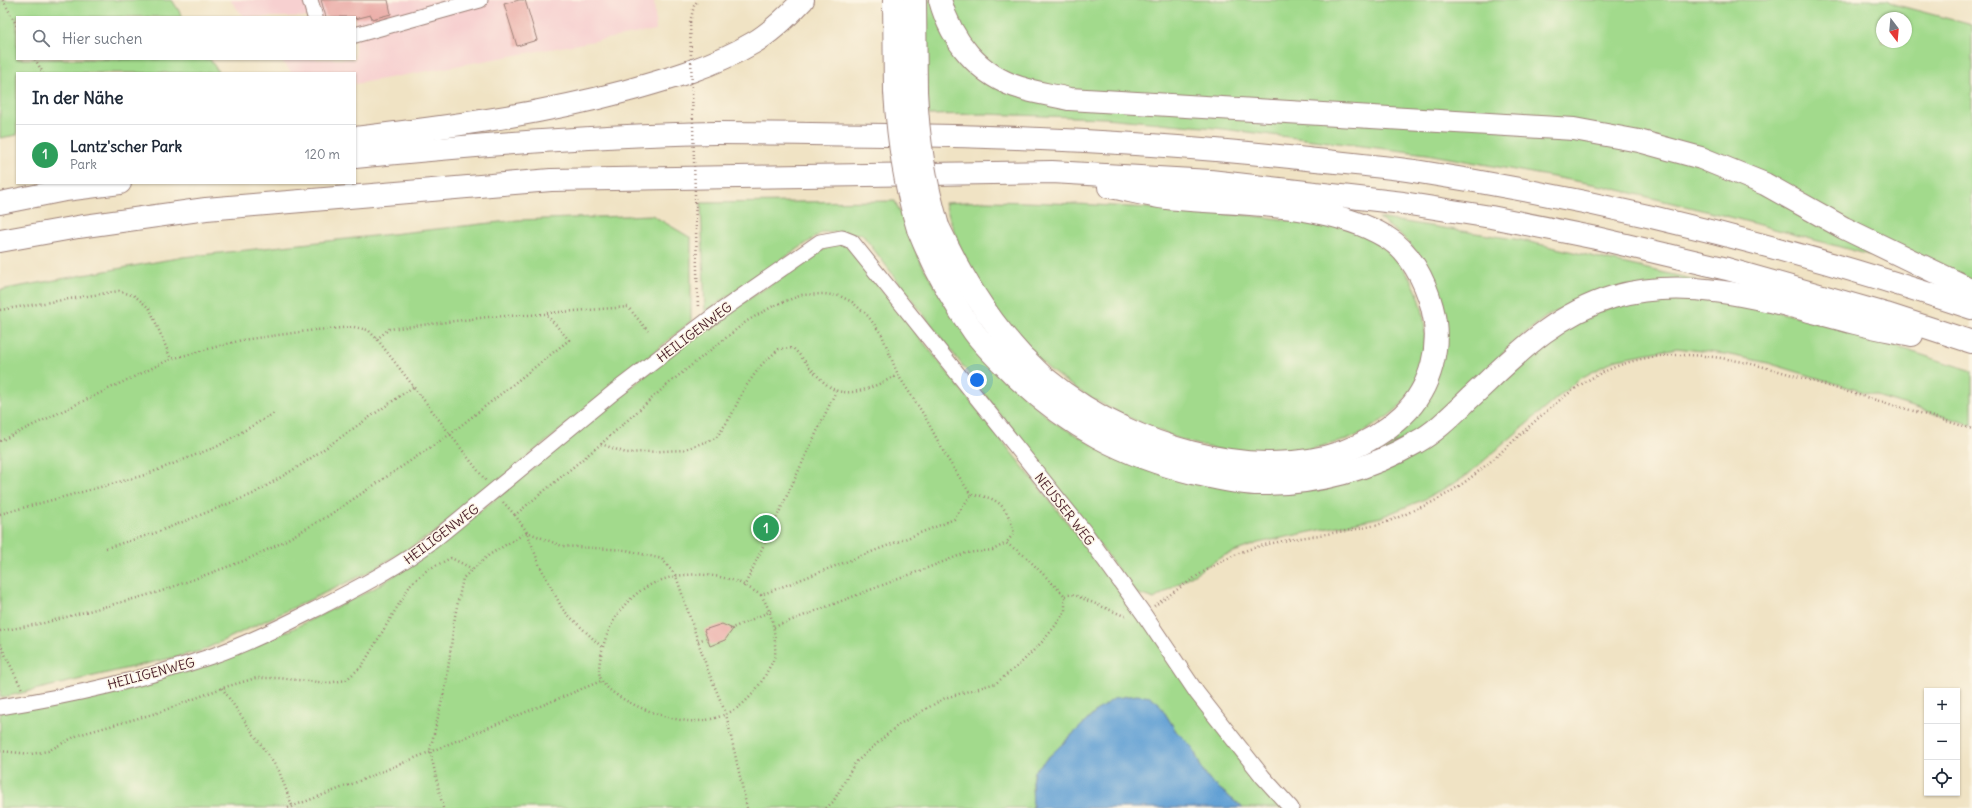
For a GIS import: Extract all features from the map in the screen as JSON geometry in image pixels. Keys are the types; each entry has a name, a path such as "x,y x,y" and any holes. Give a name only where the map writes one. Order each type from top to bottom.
{"highway":[{"path":"356,138 497,120 585,102 658,82 712,63 753,43 788,17 803,0"},
{"path":"894,0 905,91"},
{"path":"915,0 900,154 909,201 958,268 982,309 1009,342 1043,377 1080,403 1120,427 1163,444 1235,462 1266,463 1306,460 1341,453 1368,442 1392,426 1413,406 1425,385 1435,357 1435,319 1427,287 1410,259 1389,238 1360,223 1334,216 1274,207 1164,198 1052,172"},
{"path":"940,0 945,18 962,48 988,73 1020,88 1069,98 1574,129 1639,141 1701,158 1765,184 1871,242 1972,290"},
{"path":"356,157 508,142 714,133 1010,136 1212,148 1408,170 1497,184 1600,205 1732,236 1898,283 1972,308"},
{"path":"0,241 78,227 206,209 551,180 1052,172 1210,181 1403,203 1491,216 1596,238 1727,269 1886,314 1972,342"},
{"path":"0,203 65,190 112,184"},
{"path":"928,228 935,270 975,334 1032,392 1066,419 1107,443 1161,465 1212,478 1252,484 1288,483 1330,477 1353,471 1391,457 1421,440 1446,421 1530,341 1562,319 1584,308 1620,296 1646,291 1683,289 1728,292 1778,302 1857,324 1921,337 1972,342"}],"lane":[{"path":"310,0 315,16"},
{"path":"356,35 480,0"},
{"name":"NEUSSER WEG","path":"820,242 842,238 852,242 1083,530 1143,613 1197,693 1263,777 1291,808"},
{"name":"HEILIGENWEG","path":"0,706 31,702 162,671 212,656 268,633 365,584 408,560 495,492 611,389 820,242"}],"path":[{"path":"3,0 16,24"},
{"path":"698,0 694,6 690,22 699,328"},
{"path":"36,60 42,72"},
{"path":"0,310 119,291 135,296 150,309 171,359"},
{"path":"515,515 601,444 668,384 747,321 775,305 802,295 824,294 840,296 863,311 882,335 898,375 924,415 947,458 971,495"},
{"path":"377,339 389,330 488,317 628,308 648,331"},
{"path":"0,631 44,623 159,592 246,560 328,516 450,435 569,340 546,314"},
{"path":"0,442 171,359 242,340 315,330 354,327 368,330 377,339 450,435 527,532 539,564 563,610 603,648"},
{"path":"601,444 626,453 682,450 716,438 730,418 744,389 762,364 779,349 793,348 826,384 836,391 850,392 873,387 898,375"},
{"path":"1065,596 1072,594 1122,615 1143,613 1223,560 1259,546 1382,523 1428,504 1468,480 1564,397 1582,384 1608,370 1638,359 1658,355 1679,354 1723,357 1766,367 1972,430"},
{"path":"106,548 155,533 253,494 301,465 413,387"},
{"path":"744,587 836,391"},
{"path":"0,514 146,475 218,446 276,412"},
{"path":"774,627 966,553 993,550 1006,543 1014,533 1010,518 1005,509 996,501 984,496 971,495"},
{"path":"761,595 943,524 957,516 971,495"},
{"path":"443,808 430,750 446,684 455,616 463,578 489,555 527,532"},
{"path":"527,532 562,546 626,550 662,559 676,576 698,641 726,714 747,808"},
{"path":"826,808 833,802 855,763 898,725 945,698 996,684 1019,665 1043,641 1055,626 1064,611 1065,596 1025,556 1006,543"},
{"path":"0,751 32,754 48,751 78,735 160,712 222,688 256,678 278,678 328,683 346,680 362,666 411,584 427,570 451,558 473,569"},
{"path":"697,573 733,580 744,587 761,595 770,611 774,627 775,657 758,688 746,702 726,714 702,721 688,721 629,703 601,681 599,670 603,648 611,625 631,598 654,582 676,576 697,573"},
{"path":"730,629 770,611"},
{"path":"698,641 706,638"},
{"path":"0,644 22,689 31,702"},
{"path":"288,808 352,784 430,750 601,681"},
{"path":"222,688 279,771 293,807"}],"shaded area":[{"path":"230,0 654,0 656,30 356,84 356,72 291,72 281,60 356,60 356,16 243,16"}],"green space":[{"path":"0,0 172,0 182,16 16,16 16,60 211,60 218,72 16,72 16,135 0,138"},
{"path":"923,0 1887,0 1893,4 1972,25 1972,283 1734,218 1603,186 1427,154 1215,128 1105,118 984,114 929,115 925,69"},
{"path":"895,201 921,263 955,318 992,367 1052,421 1102,450 1327,488 1512,369 1582,316 1617,306 1656,298 1706,299 1747,304 1829,325 1972,371 1972,425 1768,363 1725,354 1677,348 1617,359 1579,379 1465,477 1425,499 1381,517 1258,543 1223,556 1154,599 1136,593 862,234 823,232 705,312 701,203"},
{"path":"985,201 1039,202 1201,211 1339,226 1359,233 1372,239 1393,257 1410,278 1416,291 1424,317 1425,331 1425,345 1420,373 1407,398 1398,408 1364,431 1344,441 1305,451 1266,454 1226,451 1184,441 1127,417 1074,387 1046,366 1009,328 985,295 966,261 958,243 945,203"},
{"path":"652,215 691,238 691,321 617,384 434,533 365,574 201,651 0,698 0,290 183,257 518,220"},
{"path":"1378,218 1521,240 1696,280 1576,302 1546,317 1514,342 1443,413 1400,441 1356,459 1389,441 1408,424 1446,335 1443,304 1434,277 1421,257 1404,238"},
{"path":"842,240 1129,600 1289,808 1243,808 1209,780 1202,770 1193,748 1176,731 1158,702 1151,697 1125,696 1099,709 1034,771 1032,782 1033,808 0,808 0,712 276,637 373,589 420,559 498,497 696,334 832,244"}],"water":[{"path":"1137,695 1151,697 1158,702 1176,731 1193,748 1202,770 1209,780 1243,808 1033,808 1032,782 1034,771 1099,709 1115,698"}],"building":[{"path":"321,0 388,0 391,14 372,19 371,15 356,19 356,16 326,16"},
{"path":"525,0 537,40 517,46 504,4"},
{"path":"722,624 733,629 725,640 710,646 704,630"}],"place":[{"name":"Lantz'scher Park","path":"766,528"}]}
